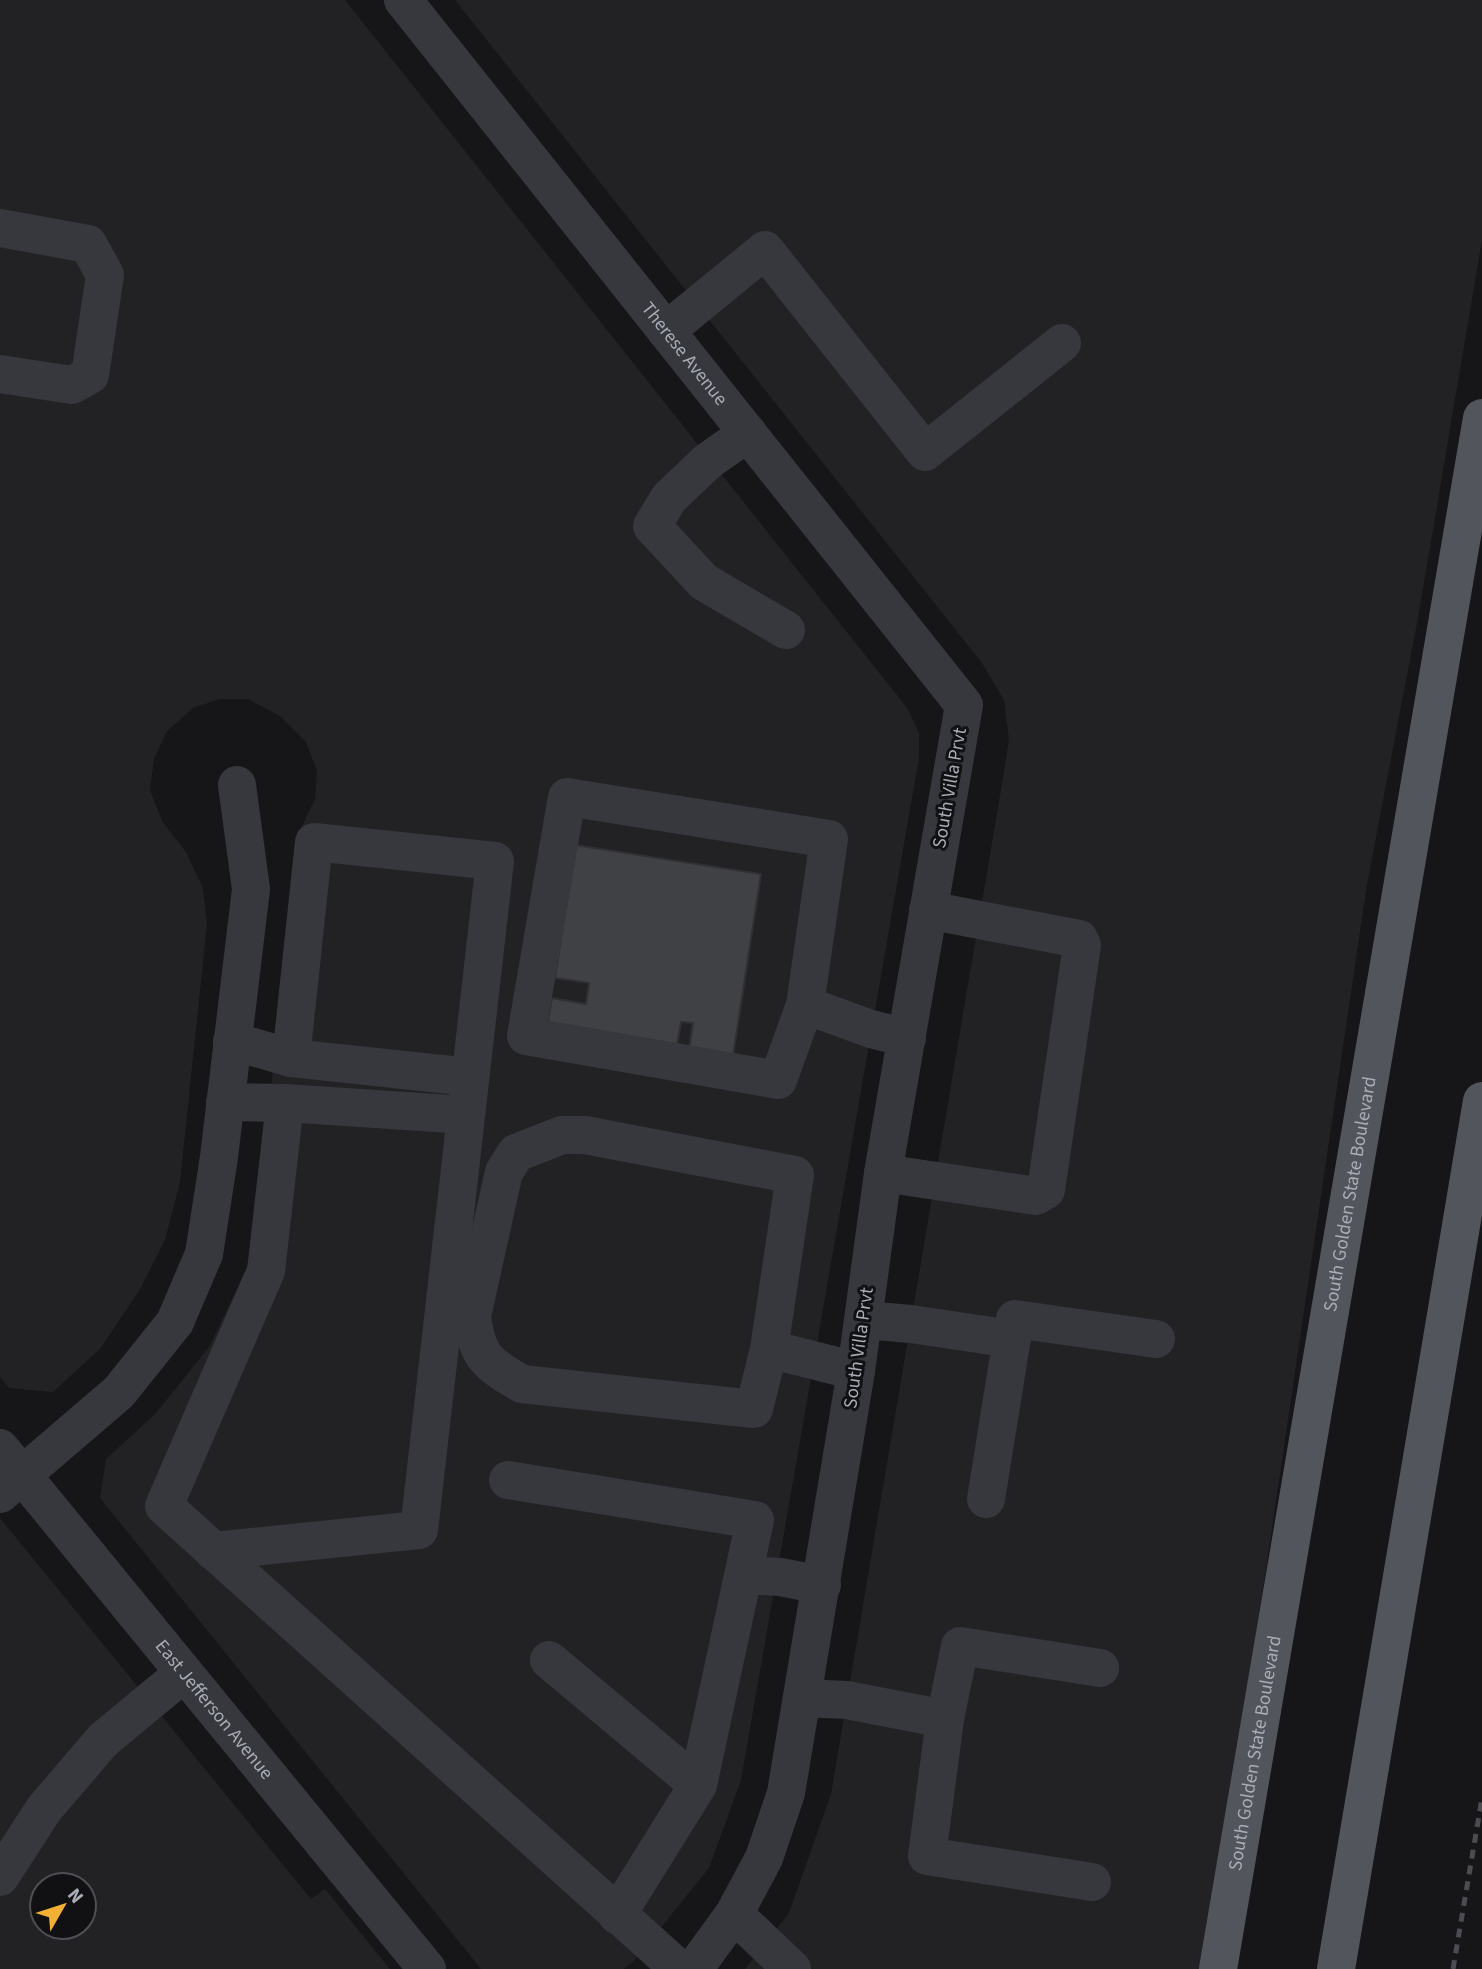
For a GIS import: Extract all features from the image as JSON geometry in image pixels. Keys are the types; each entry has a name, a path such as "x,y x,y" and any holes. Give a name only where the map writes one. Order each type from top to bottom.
{"main road":[{"name":"South Golden State Boulevard","path":"1218,1969 1481,436"},
{"path":"1336,1969 1482,1101"}],"street":[{"name":"Therese Avenue","path":"403,0 964,705"},
{"path":"0,228 88,244 105,275 90,375 72,385 0,374"},
{"path":"666,331 765,250 925,452 1062,343"},
{"path":"748,433 708,461 669,498 652,526 704,582 786,630"},
{"name":"South Villa Prvt","path":"694,1969 734,1914 764,1858 786,1793 864,1320 883,1173 964,705"},
{"path":"8,1473 119,1392 175,1322 204,1254 250,889 237,785"},
{"path":"567,797 829,839 805,1004 778,1080 526,1036 567,797"},
{"path":"213,1551 419,1530 495,861 314,842 291,1058"},
{"path":"883,1173 1036,1196 1046,1190 1082,945 1079,939 928,910"},
{"path":"805,1004 906,1038"},
{"path":"232,1041 291,1058 470,1077"},
{"path":"225,1102 285,1103 466,1115"},
{"path":"285,1103 266,1271 164,1506 679,1969"},
{"path":"562,1135 585,1135 795,1175 769,1349 754,1409 522,1384 489,1365 475,1340 472,1316 504,1172 516,1153 562,1135"},
{"path":"986,1499 1015,1319 1156,1339"},
{"path":"864,1320 1012,1339"},
{"path":"769,1349 856,1371"},
{"name":"East Jefferson Avenue","path":"8,1473 184,1673 427,1969"},
{"path":"508,1480 755,1520 698,1785 618,1915"},
{"path":"743,1575 780,1577 822,1585"},
{"path":"1092,1882 927,1856 945,1719 960,1646 1100,1668"},
{"path":"549,1660 698,1785"},
{"path":"0,1877 44,1809 103,1740 184,1673"},
{"path":"802,1698 847,1700 945,1719"},
{"path":"734,1914 792,1969"}],"shaded area":[{"path":"0,0 345,0 908,709 919,733 919,758 741,1780 709,1868 634,1961 624,1969 481,1969 100,1498 106,1459 156,1413 209,1347 247,1268 260,1194 296,851 302,826 315,799 317,771 306,742 280,716 248,699 220,699 193,708 167,731 154,759 150,790 162,821 186,852 203,888 207,924 180,1182 165,1240 139,1291 100,1349 53,1392 9,1388 0,1377"},
{"path":"455,0 1482,0 1482,240 1418,618 1367,884 1207,1969 745,1969 789,1913 831,1794 1004,772 1009,739 1004,700 982,663"},
{"path":"0,1518 311,1899 325,1889 390,1969 0,1969"}],"building":[{"path":"575,845 761,874 733,1056 689,1049 693,1023 681,1022 676,1052 559,1034 548,1020 552,998 586,1004 589,983 555,978"}],"railway":[{"path":"1453,1969 1482,1798"}]}
